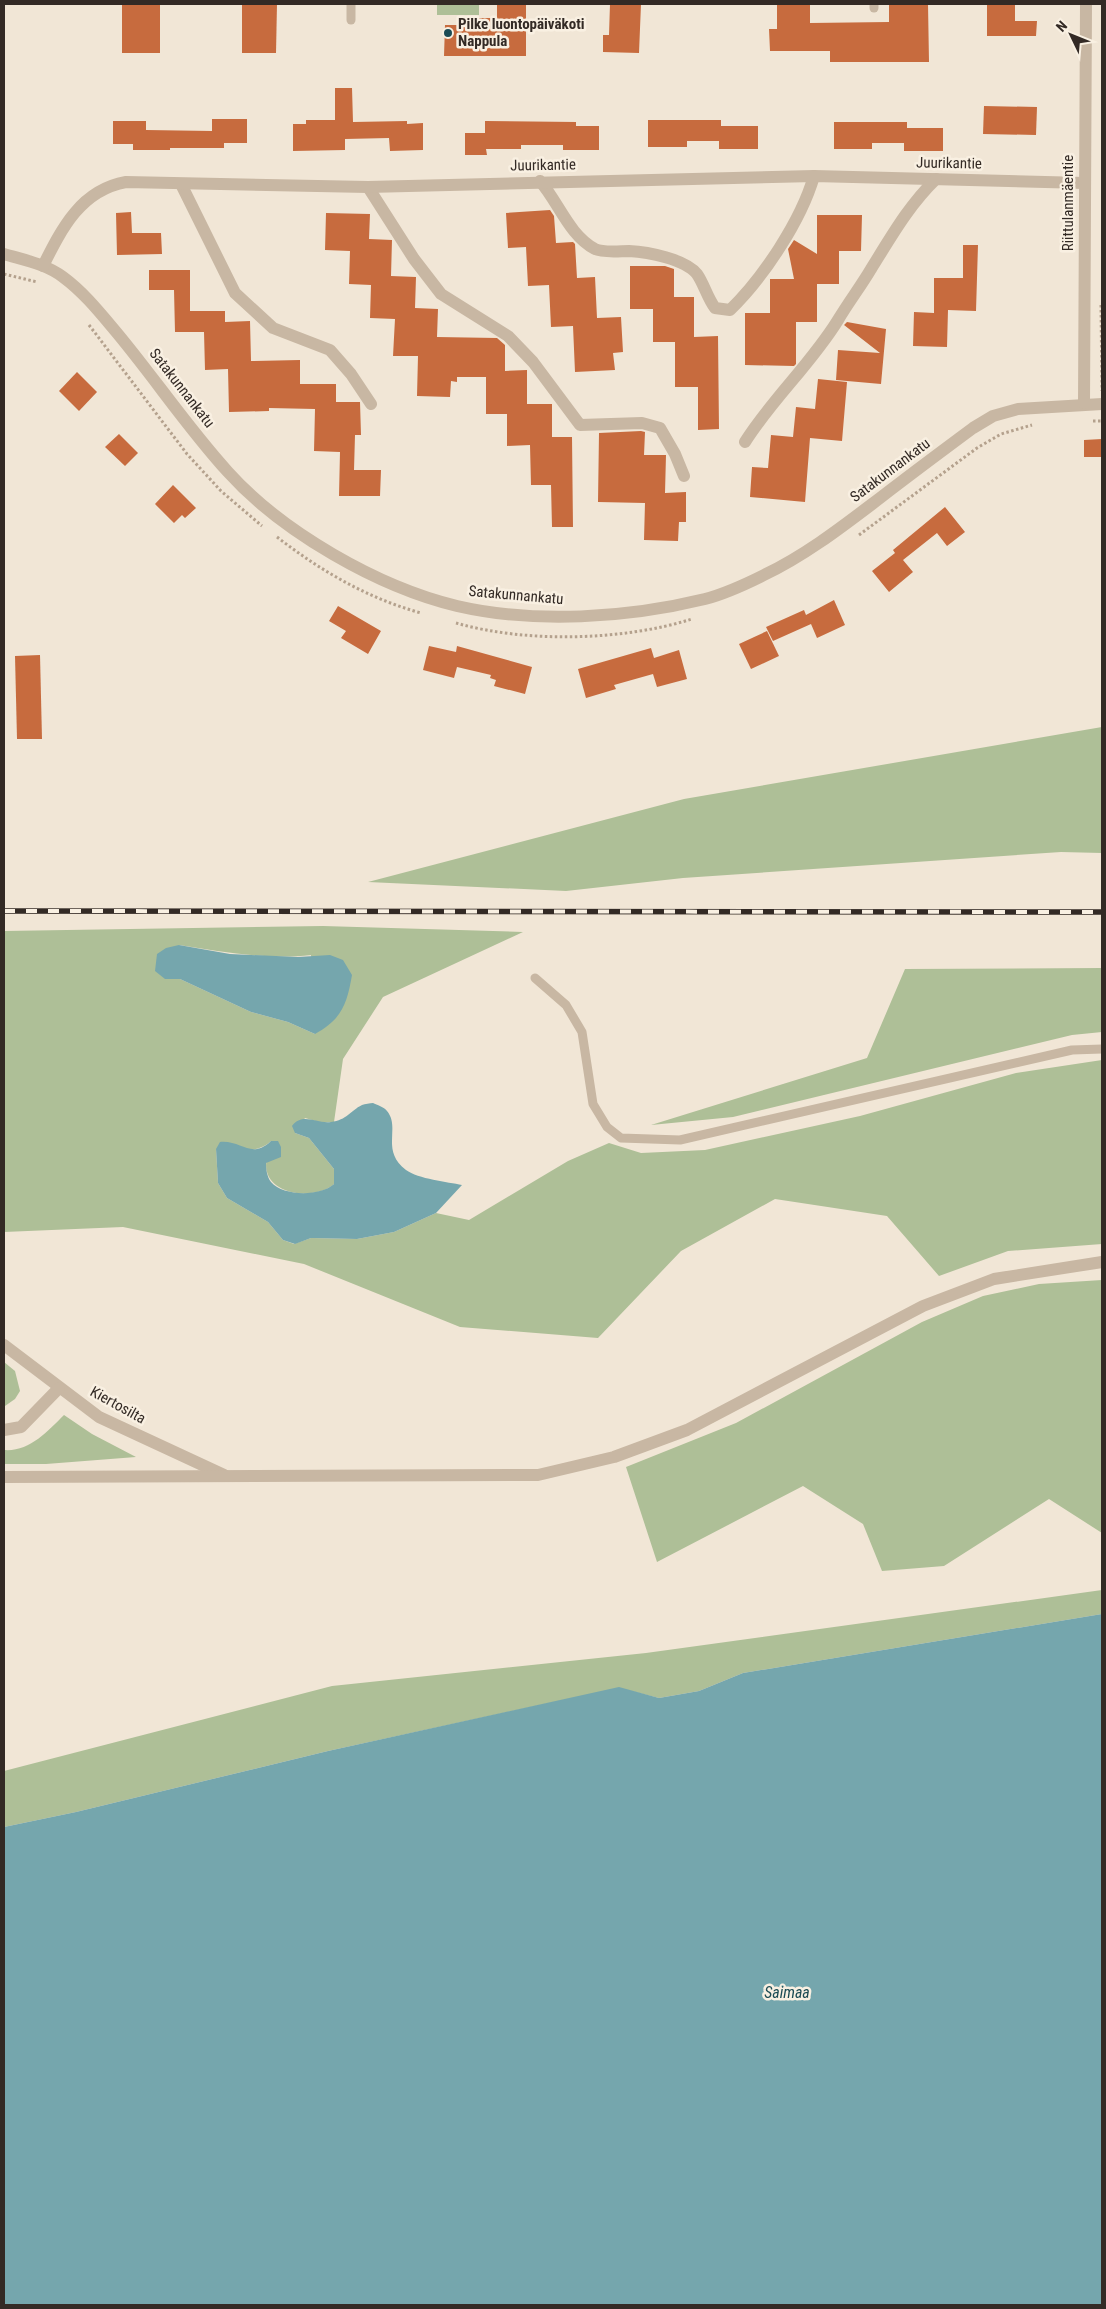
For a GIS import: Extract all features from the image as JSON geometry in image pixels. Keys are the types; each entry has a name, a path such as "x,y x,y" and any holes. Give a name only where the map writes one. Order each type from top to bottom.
{"street":[{"name":"Riittulanmäentie","path":"1084,403 1086,4"},
{"name":"Juurikantie","path":"43,266 62,229 80,206 96,192 112,185 126,182 368,187 540,181 814,176 1084,183"},
{"path":"540,181 551,195 575,235 597,250 636,251 684,262 697,275 707,297 715,308 730,310 745,296 770,261 797,217 809,192 814,176"},
{"path":"745,442 760,419 838,320 896,228 925,189 936,179"},
{"path":"181,184 235,293 273,328 330,350 351,374 371,404"},
{"path":"368,187 414,259 441,294 508,336 533,362 580,425 642,423 660,428 675,454 684,476"},
{"name":"Satakunnankatu","path":"4,254 43,266 62,276 88,299 128,344 228,473 257,500 298,532 335,556 419,594 457,606 508,614 571,616 636,612 708,598 766,574 824,541 965,434 993,416 1018,409 1084,403 1102,404"},
{"path":"4,1476 538,1475 614,1457 687,1430 923,1306 994,1279 1102,1262"},
{"name":"Kiertosilta","path":"4,1345 59,1388 99,1416 228,1477"},
{"path":"4,1430 22,1427 59,1388"}],"lane":[{"path":"351,4 351,20"},
{"path":"535,978 566,1004 582,1032 593,1104 607,1127 621,1138 680,1140 1072,1050 1102,1049"}],"path":[{"path":"4,274 41,283"},
{"path":"83,317 187,454 221,491 265,528"},
{"path":"1084,421 1102,422"},
{"path":"858,536 977,448 1000,434 1040,424"},
{"path":"273,534 311,563 364,592 430,616"},
{"path":"449,621 467,626 517,634 570,636 630,633 694,618"}],"green space":[{"path":"437,4 479,4 479,15 437,15"},
{"path":"1102,727 1102,853 1061,852 683,878 566,891 368,882 684,799"},
{"path":"323,926 523,932 383,997 343,1059 334,1122 319,1122 305,1118 295,1133 309,1138 334,1169 334,1184 327,1189 318,1192 297,1193 278,1187 271,1180 266,1168 271,1141 252,1150 216,1149 218,1183 227,1198 268,1222 283,1240 294,1244 311,1238 357,1239 394,1232 436,1213 469,1220 568,1161 609,1143 641,1153 705,1150 860,1116 1016,1073 1102,1060 1102,1244 1008,1251 939,1276 887,1216 775,1199 681,1251 598,1338 460,1327 304,1264 123,1227 4,1232 4,931","holes":["179,945 262,956 311,955 315,1034 288,1022 251,1012 180,979"]},
{"path":"1102,968 1102,1032 1072,1035 733,1117 651,1125 867,1058 905,969"},
{"path":"1102,1280 1102,1533 1049,1499 944,1566 882,1571 863,1524 803,1486 657,1562 626,1467 736,1423 922,1322 983,1296 1039,1284"},
{"path":"4,1362 15,1371 20,1391 15,1399 5,1406"},
{"path":"64,1415 92,1434 136,1457 46,1464 4,1464 4,1450 22,1448 37,1440"},
{"path":"1102,1590 1102,1614 743,1673 699,1691 659,1698 619,1688 328,1751 76,1812 4,1827 4,1771 332,1686 646,1653"}],"water":[{"path":"179,945 230,954 298,957 330,955 343,960 352,975 348,994 342,1010 331,1023 315,1034 288,1022 251,1012 180,979 165,979 155,971 157,954 166,948"},
{"path":"373,1103 386,1110 391,1118 394,1155 406,1170 425,1178 462,1185 436,1213 394,1232 357,1239 311,1238 295,1244 283,1240 268,1222 227,1198 218,1183 216,1149 220,1142 258,1149 271,1141 278,1141 281,1147 281,1157 266,1163 267,1173 271,1182 284,1190 302,1193 312,1193 328,1188 334,1184 334,1169 309,1138 295,1133 292,1126 296,1122 305,1119 325,1122 336,1121 362,1105"},
{"name":"Saimaa","path":"1102,1614 1102,2305 4,2305 4,1827 76,1812 328,1751 619,1687 659,1698 699,1691 743,1673"}],"building":[{"path":"122,4 160,4 160,53 122,53"},
{"path":"242,4 277,4 276,53 242,53"},
{"path":"497,4 526,4 526,56 444,56 445,25 461,25 461,18 497,18"},
{"path":"610,4 641,4 639,53 603,52 603,35 609,35"},
{"path":"777,4 810,4 810,23 889,22 889,4 928,4 929,62 830,62 830,51 770,51 769,29 777,29"},
{"path":"987,4 1015,4 1015,21 1037,21 1036,36 987,36"},
{"path":"335,88 352,88 353,122 407,121 407,124 423,123 423,150 390,151 389,138 345,139 345,150 293,151 293,124 306,124 306,120 335,120"},
{"path":"984,106 1037,107 1036,135 983,134"},
{"path":"212,119 247,119 247,143 224,143 224,148 170,148 170,150 133,150 133,144 113,144 113,121 146,121 146,130 212,131"},
{"path":"648,120 721,120 721,126 758,126 758,149 719,149 719,141 687,141 687,147 648,147"},
{"path":"485,121 576,122 576,126 599,126 599,150 563,150 563,145 521,145 521,149 486,149 487,155 465,155 465,133 485,133"},
{"path":"834,122 907,122 907,128 943,128 943,151 904,151 904,143 872,143 872,149 834,149"},
{"path":"550,210 554,216 556,243 573,242 575,244 577,278 595,277 597,318 621,317 623,352 613,353 615,370 575,372 573,326 551,327 549,285 528,286 526,247 508,248 506,213"},
{"path":"131,212 132,233 161,233 162,254 117,255 116,213"},
{"path":"326,213 370,214 369,239 392,240 391,276 416,277 415,308 438,309 437,337 497,338 505,345 505,371 527,370 527,404 552,404 552,437 572,437 573,527 552,527 551,485 531,485 530,445 507,446 507,414 486,414 486,377 457,377 457,382 451,381 450,397 417,396 418,356 393,356 395,319 370,318 371,285 349,284 350,251 325,250"},
{"path":"817,215 862,215 861,251 839,251 839,284 817,284 817,322 796,322 796,364 794,366 745,365 745,313 770,313 770,279 794,279 788,249 794,240 817,254"},
{"path":"963,245 978,245 976,311 948,310 947,347 913,346 914,312 934,313 934,278 963,278"},
{"path":"630,266 665,266 674,269 674,297 694,297 694,337 718,336 719,429 698,430 698,387 675,387 675,342 653,342 653,309 630,309"},
{"path":"149,270 190,270 190,311 225,311 225,322 250,321 251,361 300,360 300,384 336,384 336,402 360,402 361,435 355,435 354,470 381,470 380,496 339,496 340,452 314,451 315,409 269,408 269,411 229,412 228,369 205,370 204,332 175,332 174,290 149,290"},
{"path":"847,322 886,329 881,384 836,380 838,350 880,353 844,325"},
{"path":"77,372 97,392 79,411 59,391"},
{"path":"818,379 847,382 842,441 810,438 805,502 750,497 752,467 768,468 771,435 793,437 796,407 815,409"},
{"path":"645,432 644,455 666,455 665,493 686,492 686,522 679,522 678,541 644,540 645,503 598,502 599,433"},
{"path":"119,434 138,453 125,466 105,447"},
{"path":"1102,439 1102,457 1084,457 1084,440"},
{"path":"173,485 196,508 185,518 182,515 174,523 155,504"},
{"path":"945,507 965,532 947,546 937,533 903,560 913,572 889,592 872,571 895,553 893,550"},
{"path":"834,600 845,625 817,638 811,624 773,641 766,627 804,610 806,615"},
{"path":"338,606 381,631 368,654 341,638 346,631 329,621"},
{"path":"767,631 779,656 751,669 739,644"},
{"path":"429,646 456,652 457,646 532,667 525,694 494,686 496,680 490,678 491,675 457,667 454,678 423,670"},
{"path":"651,648 654,658 679,650 687,679 657,687 653,674 614,685 616,689 586,698 578,669"},
{"path":"40,655 42,739 17,739 15,656"}],"railway":[{"path":"4,911 1102,912"}],"place":[{"name":"Pilke luontopäiväkoti Nappula","path":"448,33"}]}
